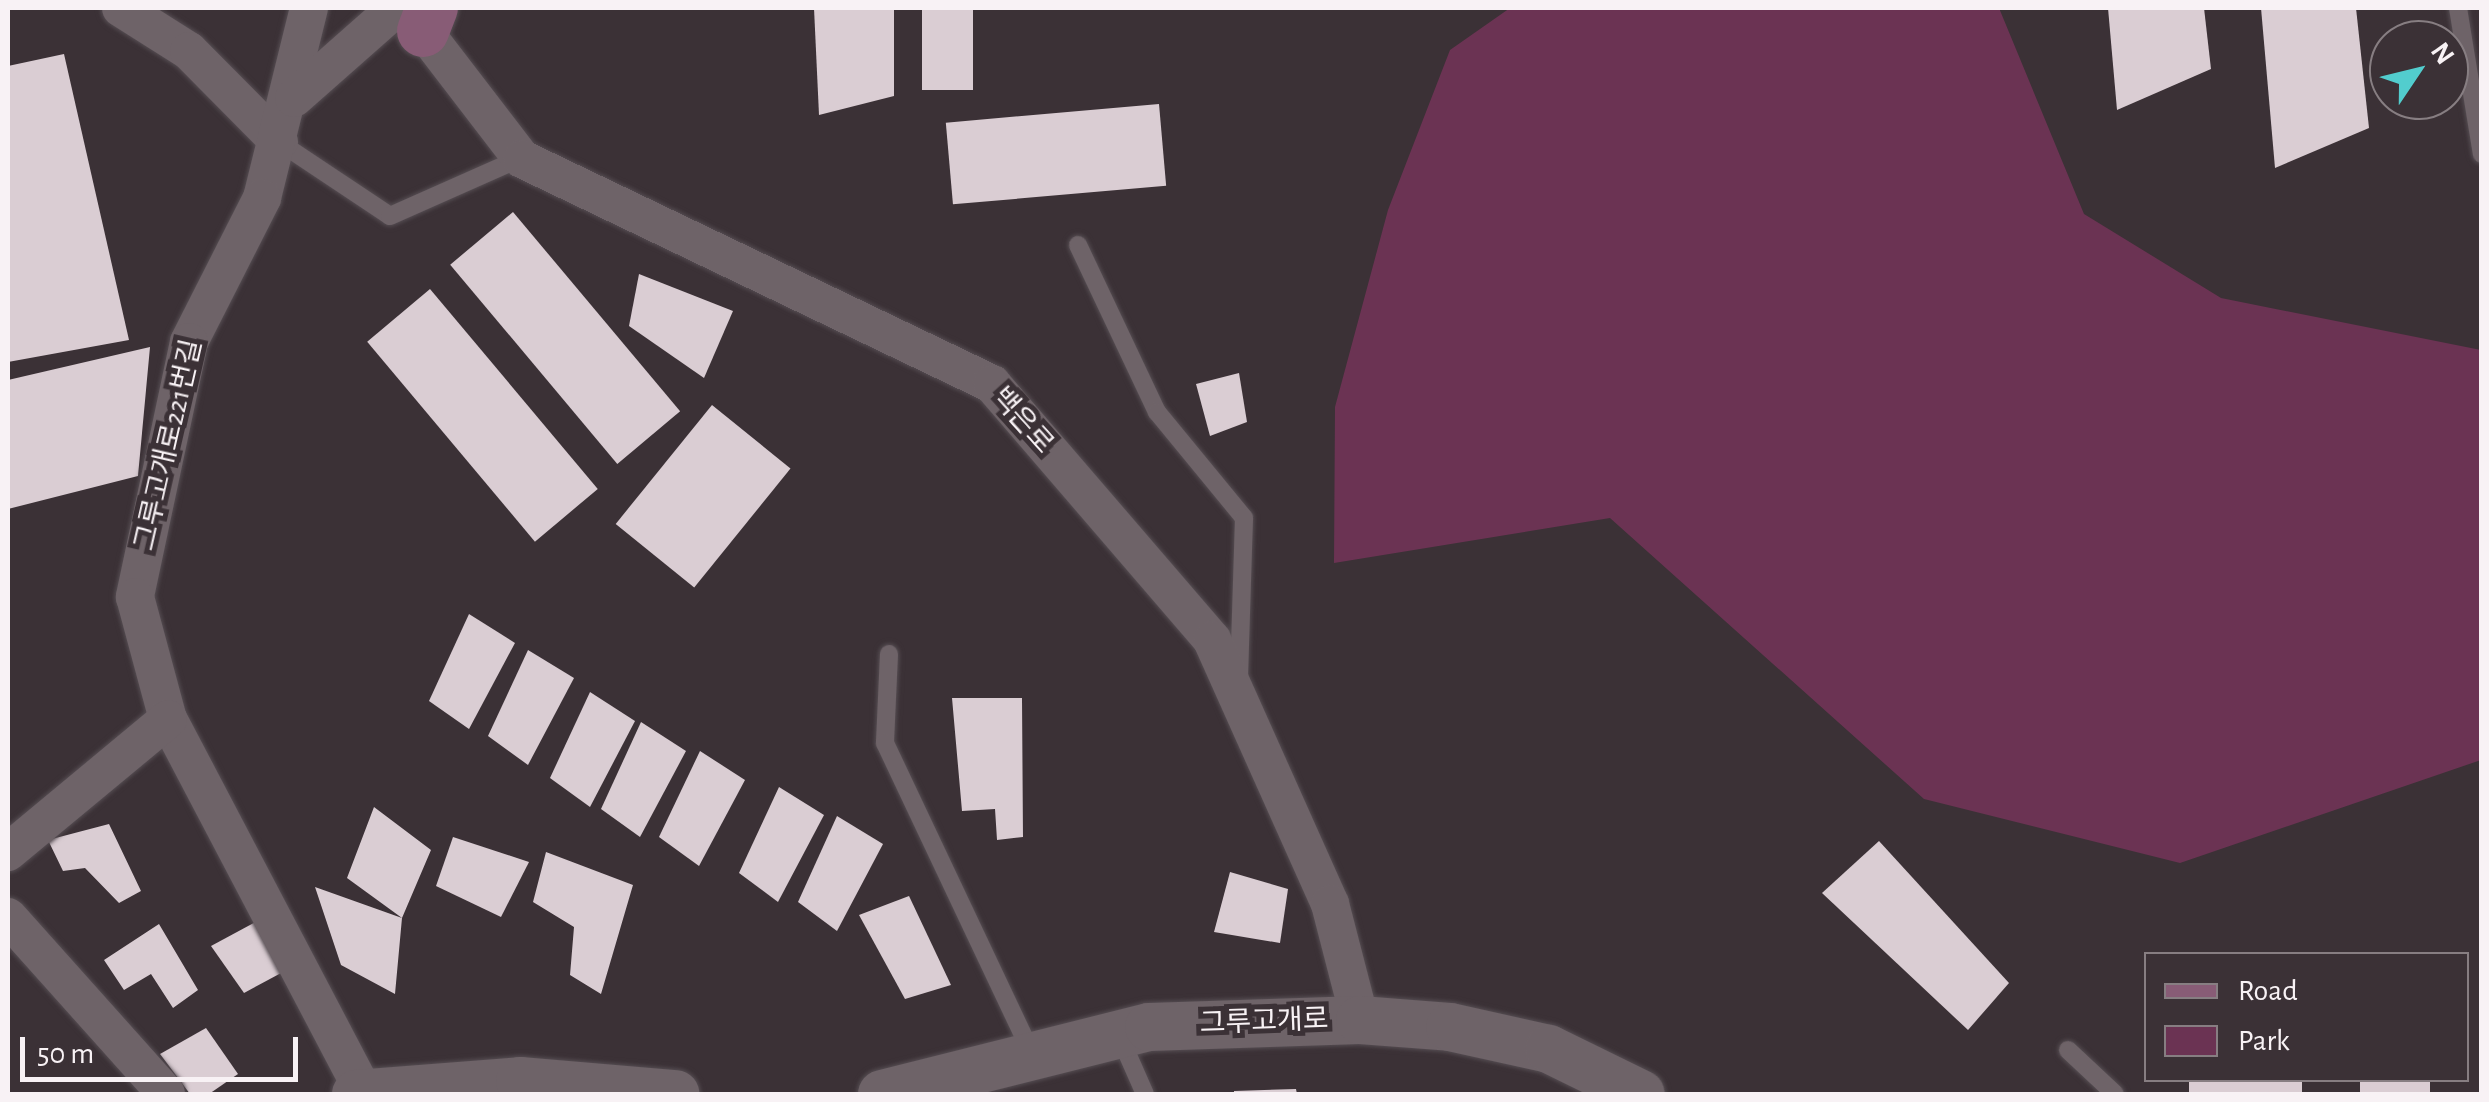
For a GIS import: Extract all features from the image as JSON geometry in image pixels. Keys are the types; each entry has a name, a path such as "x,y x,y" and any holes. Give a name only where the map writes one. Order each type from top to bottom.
{"street":[{"path":"121,8 189,50 280,142"},
{"name":"그루고개로221번길","path":"309,8 294,98 280,142 189,342 135,597 168,719 359,1092"},
{"path":"294,98 414,13"},
{"name":"백은로","path":"414,13 521,158 992,384 1212,640 1330,904 1360,1020"},
{"path":"8,852 168,719"},
{"path":"8,917 166,1094"},
{"name":"그루고개로","path":"882,1094 1119,1035 1360,1020 1450,1027 1549,1049 1641,1094"},
{"path":"359,1092 488,1088 675,1094"}],"lane":[{"path":"2458,8 2482,154"},
{"path":"280,142 390,216 521,158"},
{"path":"1078,244 1157,412 1244,518 1238,699"},
{"path":"890,654 885,744 1034,1057"},
{"path":"1119,1035 1144,1094"},
{"path":"2068,1050 2115,1094"}],"green space":[{"path":"1510,8 1999,8 2084,214 2221,298 2481,350 2481,760 2180,863 1924,799 1610,518 1334,563 1335,407 1388,210 1450,50"}],"building":[{"path":"814,8 894,8 894,96 819,115"},
{"path":"922,8 973,8 973,90 922,90"},
{"path":"2108,8 2204,8 2211,69 2117,110"},
{"path":"2261,8 2356,8 2369,128 2275,168"},
{"path":"64,54 129,340 8,362 8,66"},
{"path":"1159,104 1166,186 953,204 946,123"},
{"path":"513,212 680,411 617,464 450,265"},
{"path":"639,274 733,311 704,378 629,326"},
{"path":"430,289 598,489 535,542 367,342"},
{"path":"150,347 138,476 8,509 8,380"},
{"path":"1239,373 1247,422 1210,436 1196,384"},
{"path":"712,405 790,469 694,587 616,524"},
{"path":"469,614 515,643 469,729 429,701"},
{"path":"528,650 574,678 528,765 488,736"},
{"path":"590,692 635,721 590,807 550,778"},
{"path":"952,698 1022,698 1023,837 997,840 995,809 962,811"},
{"path":"641,722 686,751 640,837 601,809"},
{"path":"700,751 745,780 699,866 659,837"},
{"path":"779,787 824,815 778,902 739,873"},
{"path":"374,807 431,850 402,918 347,878"},
{"path":"837,816 883,844 837,931 798,902"},
{"path":"109,824 141,891 119,903 85,868 63,871 48,840"},
{"path":"453,837 529,862 501,917 436,886"},
{"path":"1879,841 2009,983 1968,1030 1822,893"},
{"path":"546,852 633,885 601,994 570,975 574,927 533,902"},
{"path":"1230,872 1288,889 1280,943 1214,932"},
{"path":"315,887 402,918 395,994 341,965"},
{"path":"909,896 951,985 905,999 859,915"},
{"path":"263,918 283,972 244,993 211,946"},
{"path":"159,924 198,990 173,1008 151,974 124,990 104,960"},
{"path":"206,1028 238,1074 209,1094 190,1094 160,1054"},
{"path":"2189,1082 2302,1082 2302,1094 2189,1094"},
{"path":"2360,1082 2430,1082 2430,1094 2360,1094"},
{"path":"1296,1089 1297,1094 1234,1094 1234,1091"}]}
